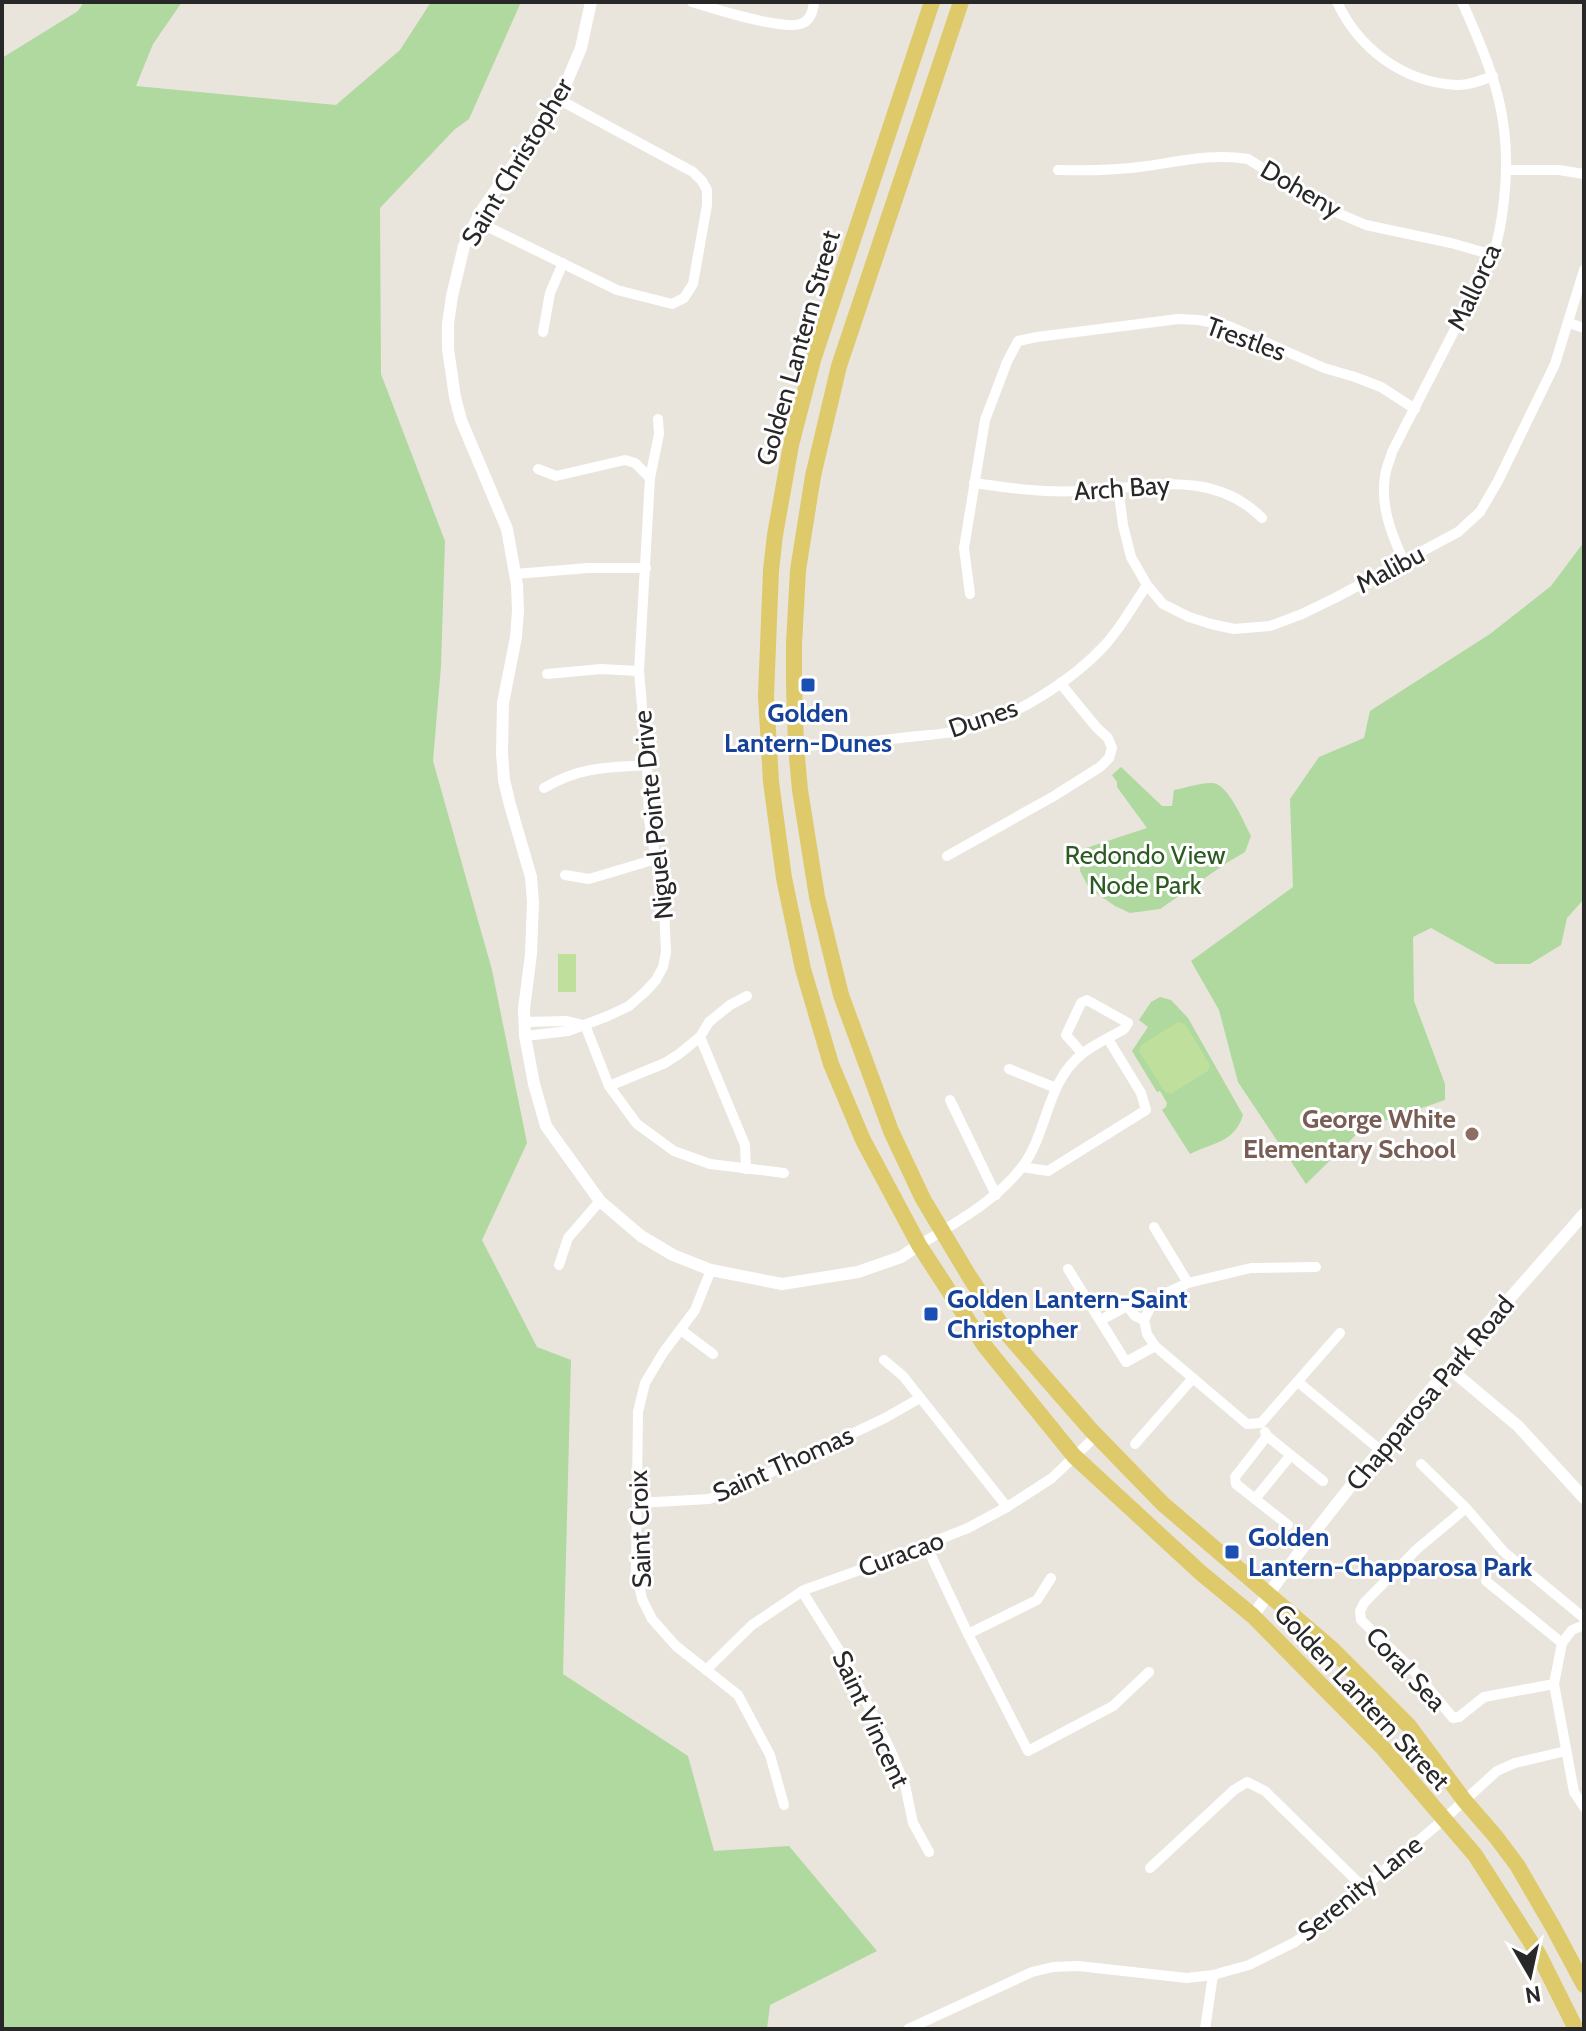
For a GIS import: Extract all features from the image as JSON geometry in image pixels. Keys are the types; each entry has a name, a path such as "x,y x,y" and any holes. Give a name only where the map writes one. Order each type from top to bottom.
{"main road":[{"name":"Golden Lantern Street","path":"932,2 813,360 791,445 770,583 766,696 771,782 784,878 803,969 831,1064 863,1140 919,1245 984,1345 1074,1456 1201,1573 1253,1616 1383,1748 1475,1855 1539,1955 1576,2029"},
{"name":"Golden Lantern Street","path":"961,2 839,366 820,443 798,570 794,644 796,747 815,884 841,995 867,1070 905,1163 942,1231 1008,1335 1096,1436 1163,1504 1331,1648 1409,1726 1517,1865 1584,1985"}],"street":[{"name":"Saint Christopher","path":"591,2 581,48 558,99 476,221 464,246 448,324 448,349 461,420 507,529 515,574 518,611 513,659 503,703 502,753 504,780 531,877 531,954 524,1009 525,1029 534,1084 546,1126 600,1201 641,1236 673,1255 711,1270 782,1284 858,1272 901,1257 996,1195 1022,1167 1056,1088 1082,1053"},
{"path":"692,2 787,26 802,23 812,14 814,2"},
{"path":"1337,2 1359,37 1397,69 1420,78 1458,85 1493,76"},
{"name":"Mallorca","path":"1404,562 1388,524 1385,477 1392,452 1493,255 1501,225 1508,170 1502,108 1493,76 1462,2"},
{"path":"476,221 617,290 672,304 684,298 693,284 707,205 707,190 702,181 693,172 558,99"},
{"name":"Doheny","path":"1058,170 1115,169 1199,157 1248,159 1328,209 1366,225 1493,255"},
{"path":"1508,170 1559,170 1584,174"},
{"path":"543,332 550,293 563,263"},
{"name":"Malibu","path":"1118,487 1131,557 1147,585 1163,604 1189,617 1234,629 1270,626 1302,614 1458,532 1480,512 1555,364 1584,270"},
{"name":"Trestles","path":"974,483 985,420 1007,362 1018,341 1037,337 1178,319 1199,320 1229,326 1324,368 1381,387 1415,409"},
{"path":"1569,323 1584,328"},
{"name":"Niguel Pointe Drive","path":"525,1029 567,1021 585,1025 629,1006 656,980 663,967 666,936 649,820 639,671 650,478 659,434 658,419"},
{"path":"538,469 556,476 625,460 635,463 650,478"},
{"path":"970,594 964,548 974,483"},
{"name":"Arch Bay","path":"974,483 1059,492 1191,484 1240,499 1262,518"},
{"path":"515,574 588,568 646,568"},
{"name":"Dunes","path":"769,747 875,742 964,730 1002,717 1060,683 1105,645 1147,585"},
{"path":"547,674 601,669 639,671"},
{"path":"947,856 1054,796 1109,758 1112,748 1108,738 1060,683"},
{"path":"544,788 564,776 602,768 647,765"},
{"path":"565,875 589,879 656,859"},
{"path":"609,1086 665,1063 700,1037 709,1022 747,996"},
{"path":"1084,1000 1128,1023 1108,1039 1082,1053 1066,1035 1084,1000"},
{"path":"585,1025 609,1086 637,1124 674,1151 710,1164 784,1173"},
{"path":"700,1037 745,1145 746,1169"},
{"path":"1022,1167 1048,1171 1146,1110 1141,1093 1108,1039"},
{"path":"1009,1069 1056,1088"},
{"path":"950,1100 996,1195"},
{"path":"559,1265 568,1238 600,1201"},
{"name":"Chapparosa Park Road","path":"1253,1616 1379,1449 1584,1214"},
{"path":"1154,1227 1188,1283"},
{"path":"1316,1267 1251,1268 1188,1283 1152,1304 1144,1320 1147,1334 1155,1346 1247,1424 1261,1423 1340,1333"},
{"path":"1068,1269 1126,1362 1155,1346"},
{"name":"Saint Croix","path":"711,1270 695,1310 645,1383 638,1412 636,1570 642,1599 652,1619 676,1646 738,1695 770,1755 784,1805"},
{"path":"1101,1320 1127,1306 1135,1316 1144,1320"},
{"path":"681,1330 713,1354"},
{"path":"884,1360 903,1376 1007,1507"},
{"path":"1449,1368 1518,1426 1582,1492"},
{"path":"1135,1444 1193,1378"},
{"path":"1298,1382 1379,1449"},
{"name":"Saint Thomas","path":"637,1503 709,1499 885,1418 920,1398"},
{"path":"1261,1423 1267,1436 1323,1481"},
{"name":"Curacao","path":"706,1670 752,1625 802,1591 968,1528 1052,1478 1096,1436"},
{"path":"1267,1436 1235,1481 1288,1525"},
{"path":"1255,1499 1290,1456"},
{"path":"1421,1464 1466,1508 1504,1552 1584,1618"},
{"name":"Coral Sea","path":"1466,1508 1417,1549 1364,1603 1360,1611 1361,1620 1415,1672 1453,1718 1459,1717 1484,1697 1554,1684"},
{"path":"926,1545 1028,1751 1113,1706 1149,1672"},
{"path":"968,1634 1037,1600 1051,1578"},
{"path":"1486,1581 1562,1643"},
{"name":"Saint Vincent","path":"802,1591 847,1663 890,1749 905,1785 913,1823 929,1852"},
{"path":"1584,1625 1572,1630 1562,1643 1554,1684 1574,1792 1584,1807"},
{"name":"Serenity Lane","path":"908,2029 1032,1972 1053,1967 1078,1966 1187,1978 1249,1965 1295,1942 1325,1920 1497,1771 1515,1763 1566,1751"},
{"path":"1150,1868 1234,1790 1247,1782 1265,1791 1363,1887"},
{"path":"1205,2029 1213,1975"}],"green space":[{"path":"84,2 182,2 153,44 136,86 336,105 400,50 431,2 521,2 469,119 454,130 380,208 381,374 445,541 441,666 433,761 492,970 527,1143 482,1240 537,1347 571,1360 563,1674 688,1756 714,1851 789,1846 877,1951 770,2005 767,2029 2,2029 2,58 78,11"},
{"path":"1584,542 1584,899 1567,918 1561,945 1530,964 1496,964 1431,928 1413,937 1414,1001 1445,1084 1445,1100 1363,1128 1306,1184 1238,1082 1219,1010 1191,961 1293,887 1290,799 1319,757 1364,738 1370,711 1490,634 1551,586"},
{"name":"Redondo View Node Park","path":"1121,767 1162,806 1172,806 1174,790 1204,783 1219,785 1235,805 1251,836 1245,852 1160,909 1130,913 1115,906 1089,888 1080,871 1080,850 1147,828 1117,787 1112,775"},
{"path":"558,954 576,954 576,992 558,992"},
{"path":"1160,997 1171,1000 1188,1018 1243,1115 1229,1136 1190,1154 1162,1110 1167,1103 1132,1051 1148,1027 1139,1020 1151,1002"},
{"path":"1178,1022 1185,1024 1210,1065 1208,1071 1171,1094 1165,1092 1139,1051 1141,1045"}],"place":[{"name":"Golden Lantern-Dunes","path":"808,685"},
{"name":"George White Elementary School","path":"1472,1134"},
{"name":"Golden Lantern-Saint Christopher","path":"931,1314"},
{"name":"Golden Lantern-Chapparosa Park","path":"1232,1552"}]}
